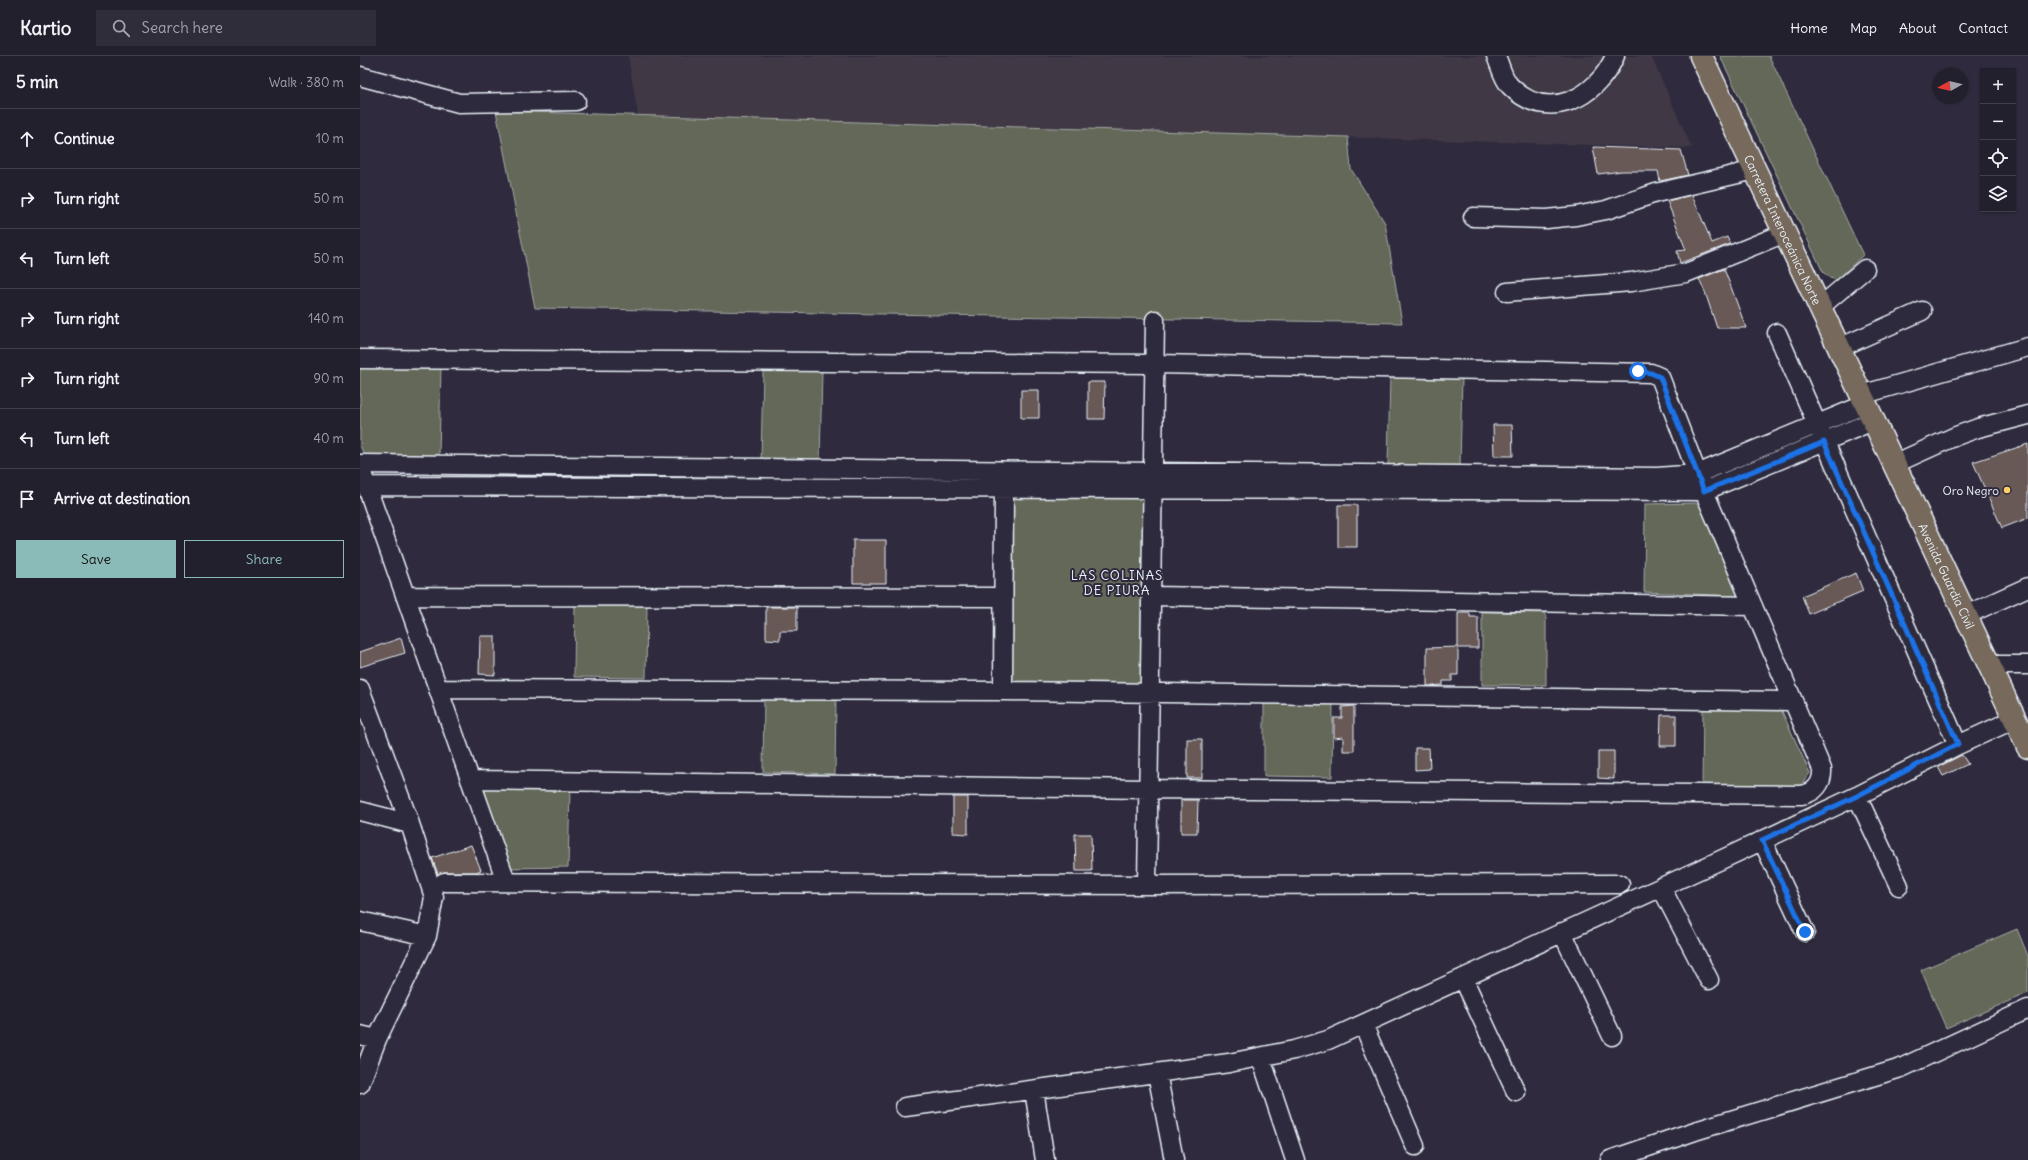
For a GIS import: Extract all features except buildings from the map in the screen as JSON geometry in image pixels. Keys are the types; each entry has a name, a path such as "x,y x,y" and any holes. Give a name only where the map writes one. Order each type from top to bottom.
{"highway":[{"name":"Carretera Interoceánica Norte","path":"1701,56 1867,407"},
{"name":"Avenida Guardia Civil","path":"1867,407 2028,747"}],"street":[{"path":"1496,56 1509,86 1525,98 1540,104 1555,105 1574,101 1586,92 1601,78 1615,56"},
{"path":"360,76 459,103 576,101"},
{"path":"1474,217 1546,219 1576,216 1606,210 1656,194 1755,170"},
{"path":"1507,292 1631,282 1686,273 1785,233"},
{"path":"1820,307 1865,269"},
{"path":"1839,348 1922,311"},
{"path":"1147,885 1155,320"},
{"path":"1777,333 1958,744"},
{"path":"367,486 1004,488 1153,480 1657,478 1697,474 1817,425 2028,347"},
{"path":"360,360 1155,364 1648,372 1660,377 1704,491 1822,769 1822,779 1819,784 1810,793 1801,795 1149,789 470,780"},
{"path":"360,464 1704,491 1824,442 1867,407"},
{"path":"1894,464 1956,436 1978,428 2028,415"},
{"path":"360,468 506,881"},
{"path":"1002,692 1004,488"},
{"path":"1966,615 2028,586"},
{"path":"406,596 1003,597"},
{"path":"1151,596 1753,606"},
{"path":"1989,665 2028,665"},
{"path":"360,689 410,824 434,897 427,936 378,1039 360,1084"},
{"path":"438,689 1002,692 1793,701"},
{"path":"905,1107 1262,1058 1328,1040 1857,796 1958,744 2015,719"},
{"path":"1857,796 1899,886"},
{"path":"360,811 410,824"},
{"path":"1762,840 1805,932"},
{"path":"444,882 506,881 1147,885 1620,884"},
{"path":"1661,887 1709,980"},
{"path":"360,921 427,936"},
{"path":"1562,932 1612,1036"},
{"path":"1463,978 1516,1092"},
{"path":"1610,1160 1695,1131 1901,1068 2028,1009"},
{"path":"1363,1024 1415,1146"},
{"path":"360,1035 378,1039"},
{"path":"1262,1058 1295,1160"},
{"path":"1157,1073 1174,1160"},
{"path":"1034,1090 1045,1160"}],"shaded area":[{"path":"628,56 1651,56 1692,148 638,116"}],"green space":[{"path":"1720,56 1769,56 1863,255 1837,280 1830,278 1823,272"},
{"path":"496,111 1348,137 1351,169 1385,223 1402,323 535,308"},
{"path":"360,364 441,366 439,456 364,455 360,445"},
{"path":"763,370 822,371 820,462 761,461"},
{"path":"1390,375 1462,377 1460,468 1388,466"},
{"path":"1013,496 1145,498 1142,685 1010,682"},
{"path":"1702,503 1740,596 1644,592 1645,504"},
{"path":"575,601 647,603 646,678 574,677"},
{"path":"1482,612 1546,613 1546,685 1482,685"},
{"path":"764,697 836,698 835,774 763,772"},
{"path":"1264,702 1333,703 1332,777 1264,776"},
{"path":"1703,705 1780,707 1810,773 1799,788 1702,788"},
{"path":"480,789 570,791 568,867 510,868"},
{"path":"2017,929 2028,956 2028,993 1946,1028 1921,970"}],"place":[{"name":"Oro Negro","path":"2007,490"}],"district":[{"name":"LAS COLINAS DE PIURA","path":"1117,582"}],"route":[{"path":"1638,371 1656,374 1660,377 1704,491 1824,442 1958,744 1857,796 1762,840 1805,932"}]}
